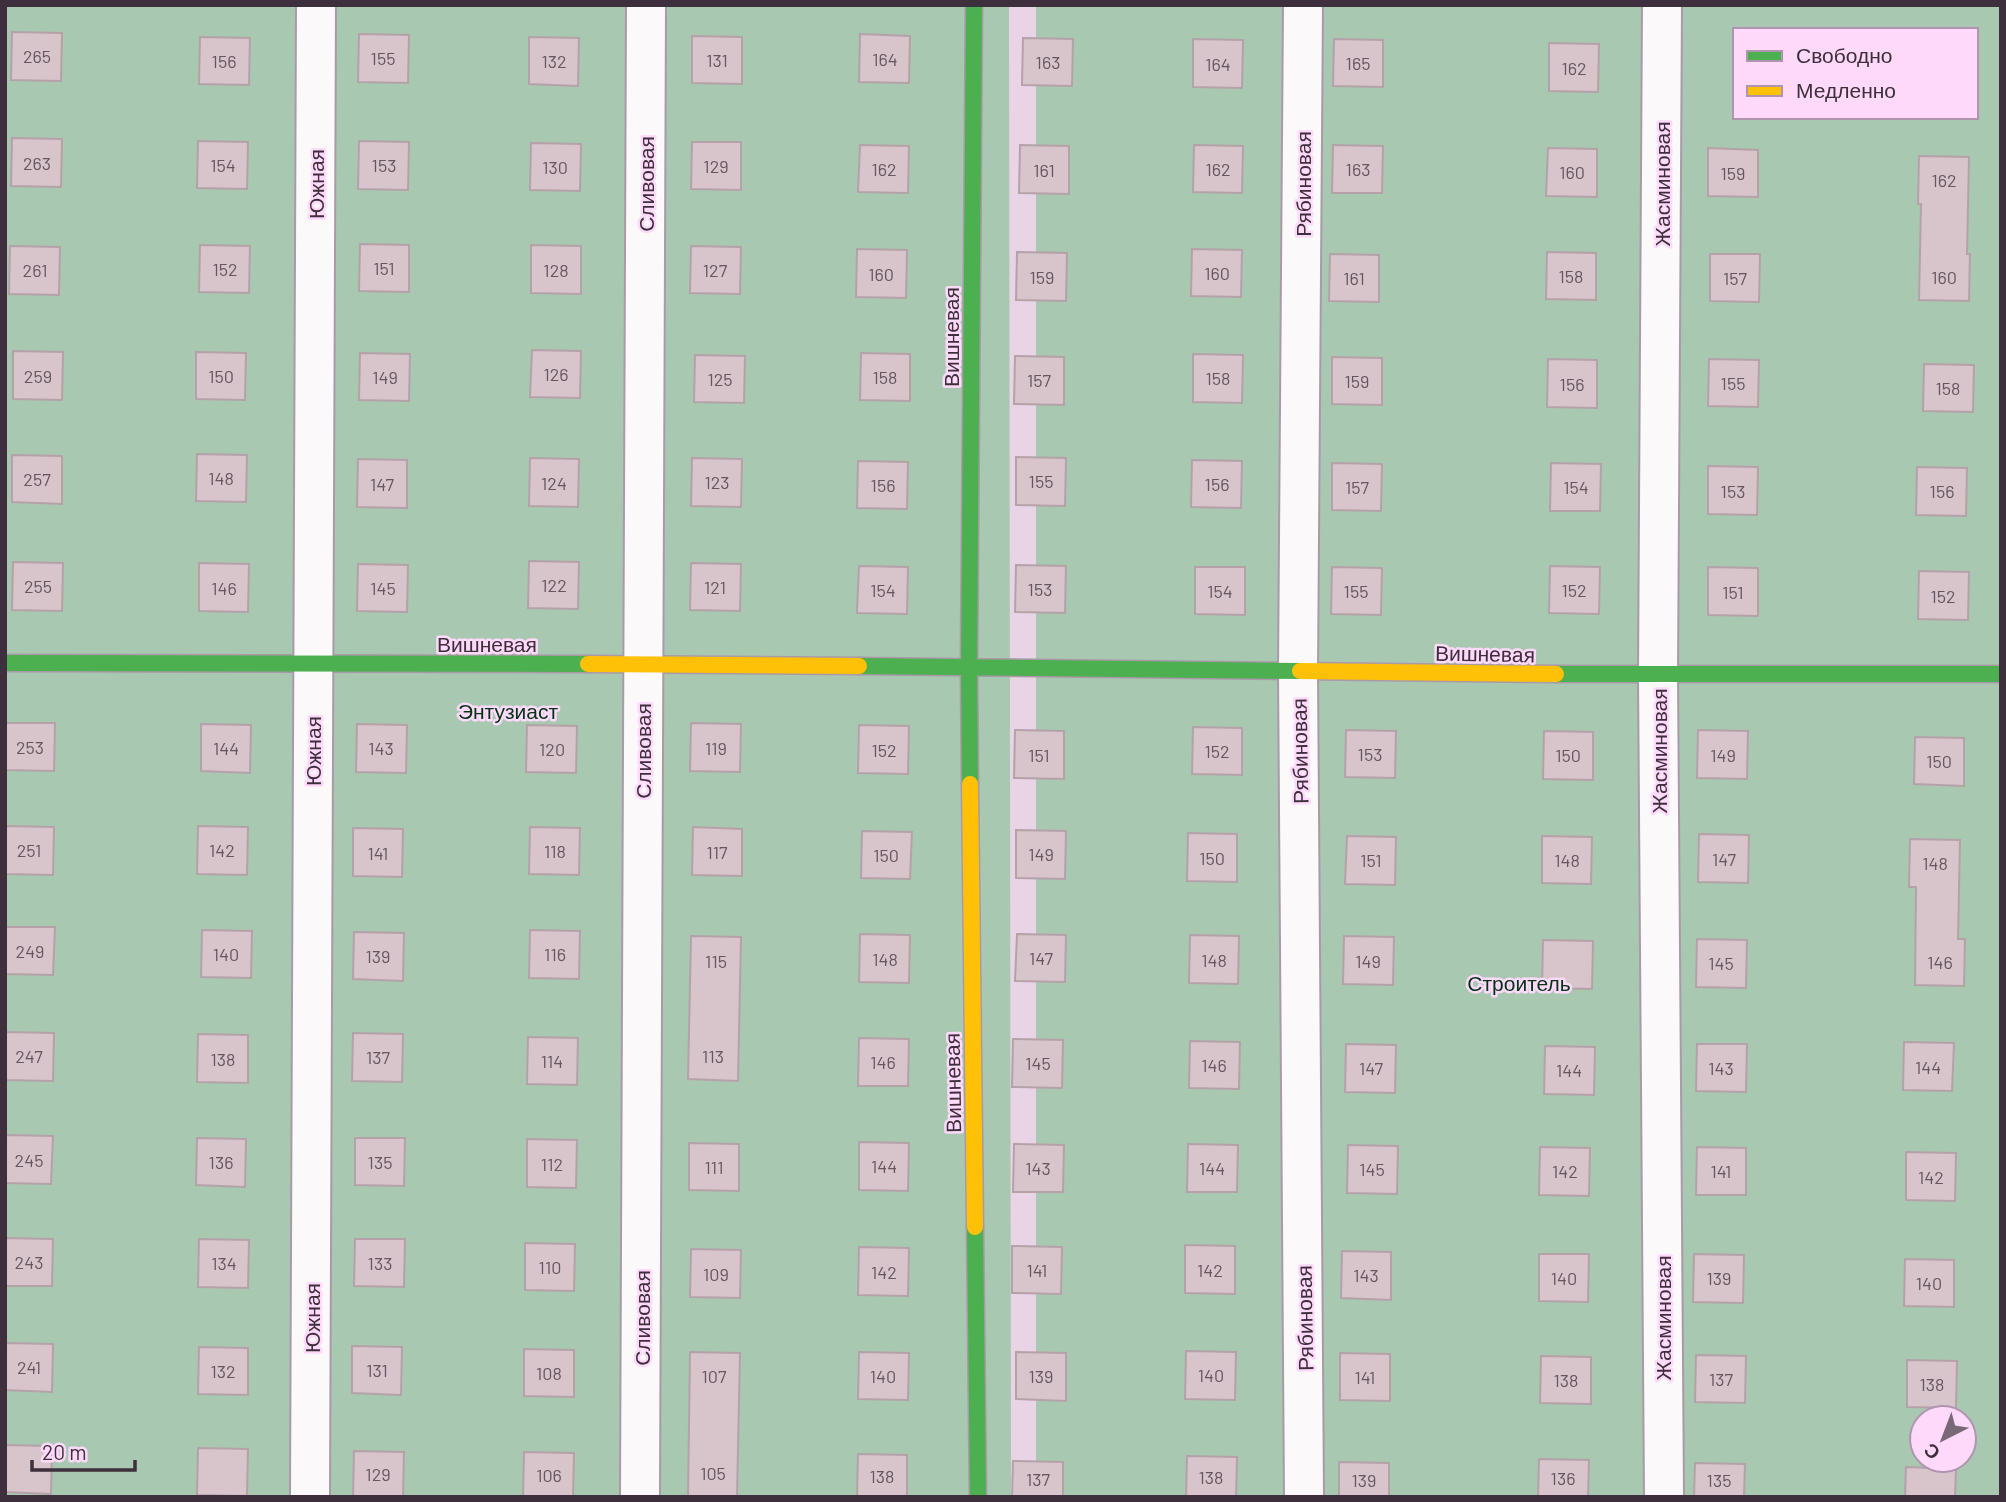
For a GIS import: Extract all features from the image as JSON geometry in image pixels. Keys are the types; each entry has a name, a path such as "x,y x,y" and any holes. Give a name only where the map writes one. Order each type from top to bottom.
{"street":[{"name":"Южная","path":"310,1497 316,5"},
{"name":"Сливовая","path":"640,1497 646,5"},
{"name":"Вишневая","path":"974,5 969,669 978,1497"},
{"name":"Рябиновая","path":"1303,5 1298,672 1304,1497"},
{"name":"Жасминовая","path":"1662,5 1658,676 1664,1497"},
{"name":"Вишневая","path":"5,663 643,664 1658,676 2001,674"}],"green space":[{"name":"Энтузиаст","path":"5,5 1009,5 1011,1497 5,1497"},
{"name":"Строитель","path":"1036,5 2001,5 2001,1497 1036,1497"}],"building":[{"path":"12,32 62,33 61,81 11,80"},
{"path":"359,34 409,35 408,83 358,82"},
{"path":"860,34 910,36 909,83 859,82"},
{"path":"692,36 742,37 742,84 692,83"},
{"path":"200,37 250,38 249,85 199,84"},
{"path":"529,37 579,38 578,86 529,84"},
{"path":"1023,38 1073,39 1072,86 1022,85"},
{"path":"1193,39 1243,40 1242,88 1193,87"},
{"path":"1334,39 1383,40 1383,87 1333,86"},
{"path":"1549,43 1599,44 1598,92 1549,91"},
{"path":"12,138 62,139 61,187 11,186"},
{"path":"198,141 248,142 247,189 197,188"},
{"path":"359,141 409,142 408,190 358,189"},
{"path":"692,142 741,142 741,190 691,189"},
{"path":"531,143 581,144 580,191 530,190"},
{"path":"860,145 909,146 908,193 858,192"},
{"path":"1020,145 1069,146 1069,194 1019,193"},
{"path":"1194,145 1243,146 1242,193 1193,192"},
{"path":"1333,145 1383,146 1382,193 1332,193"},
{"path":"1548,148 1597,149 1597,197 1546,196"},
{"path":"1708,148 1758,150 1758,197 1708,196"},
{"path":"1919,156 1969,157 1969,301 1919,300"},
{"path":"360,244 409,245 409,292 359,291"},
{"path":"200,245 250,246 249,293 199,292"},
{"path":"531,245 581,246 581,294 531,293"},
{"path":"10,246 60,247 59,295 9,294"},
{"path":"691,246 741,247 740,294 690,293"},
{"path":"857,249 907,250 906,298 856,297"},
{"path":"1192,249 1242,250 1241,297 1191,296"},
{"path":"1017,252 1067,253 1066,301 1016,300"},
{"path":"1547,252 1596,253 1596,300 1546,299"},
{"path":"1330,254 1379,255 1379,302 1329,301"},
{"path":"1710,254 1760,254 1759,302 1710,301"},
{"path":"532,350 581,351 580,398 530,397"},
{"path":"13,351 63,352 62,400 13,399"},
{"path":"196,352 246,353 245,400 196,399"},
{"path":"360,353 410,354 409,401 359,400"},
{"path":"861,353 910,354 910,401 860,400"},
{"path":"1193,354 1243,355 1242,403 1193,402"},
{"path":"695,355 745,356 744,403 694,402"},
{"path":"1015,356 1064,357 1064,405 1014,404"},
{"path":"1332,357 1382,358 1382,405 1332,404"},
{"path":"1548,359 1597,360 1597,408 1547,407"},
{"path":"1709,359 1759,360 1758,407 1708,406"},
{"path":"1924,364 1974,365 1973,412 1923,411"},
{"path":"197,454 247,455 246,502 196,501"},
{"path":"12,455 62,456 62,504 12,502"},
{"path":"1016,457 1066,458 1065,506 1016,505"},
{"path":"530,458 579,459 578,507 529,506"},
{"path":"692,458 742,459 741,507 691,506"},
{"path":"358,459 407,460 407,508 357,507"},
{"path":"1192,460 1242,461 1241,508 1191,507"},
{"path":"858,461 908,462 907,509 857,508"},
{"path":"1332,463 1382,464 1381,511 1332,510"},
{"path":"1551,463 1601,464 1600,511 1550,511"},
{"path":"1708,466 1758,467 1757,515 1708,514"},
{"path":"1917,467 1967,468 1966,516 1916,515"},
{"path":"529,561 579,562 578,609 528,608"},
{"path":"13,562 63,563 62,611 12,610"},
{"path":"199,563 249,564 248,612 199,611"},
{"path":"691,563 741,564 740,611 690,610"},
{"path":"358,564 408,565 407,612 357,611"},
{"path":"1016,565 1066,566 1065,613 1015,612"},
{"path":"859,566 908,567 907,614 857,613"},
{"path":"1550,566 1600,567 1599,614 1549,613"},
{"path":"1195,567 1245,567 1245,615 1195,614"},
{"path":"1332,567 1382,568 1381,615 1331,614"},
{"path":"1708,567 1758,568 1758,616 1708,615"},
{"path":"1919,571 1969,572 1968,620 1918,619"},
{"path":"5,723 55,723 54,771 5,770"},
{"path":"691,723 741,724 740,772 690,771"},
{"path":"201,724 251,725 250,773 201,771"},
{"path":"357,724 407,725 406,773 356,772"},
{"path":"527,725 577,726 576,773 526,772"},
{"path":"859,725 909,726 908,774 858,773"},
{"path":"1193,727 1242,728 1242,775 1192,774"},
{"path":"1015,730 1064,731 1064,779 1014,778"},
{"path":"1346,730 1396,731 1395,778 1345,777"},
{"path":"1698,730 1748,731 1747,779 1697,778"},
{"path":"1544,731 1593,732 1593,780 1543,779"},
{"path":"1915,737 1964,738 1964,786 1914,784"},
{"path":"5,826 54,827 53,875 5,874"},
{"path":"198,826 248,827 247,875 197,874"},
{"path":"530,827 580,828 579,875 529,874"},
{"path":"693,827 742,829 742,876 692,875"},
{"path":"353,828 403,829 402,877 353,876"},
{"path":"1016,830 1066,831 1065,879 1016,878"},
{"path":"862,831 912,832 910,879 861,878"},
{"path":"1188,833 1237,834 1237,882 1187,881"},
{"path":"1699,834 1749,835 1748,883 1698,882"},
{"path":"1347,836 1396,837 1395,885 1345,884"},
{"path":"1542,836 1592,837 1591,884 1542,883"},
{"path":"1910,839 1960,840 1958,939 1965,939 1964,986 1915,985 1916,887 1909,887"},
{"path":"5,927 55,927 53,975 5,974"},
{"path":"202,930 252,931 251,978 201,977"},
{"path":"530,930 580,931 579,979 529,978"},
{"path":"354,932 404,933 403,981 353,979"},
{"path":"860,934 910,935 909,983 859,982"},
{"path":"1017,934 1066,935 1065,982 1015,981"},
{"path":"1190,935 1239,936 1238,984 1189,983"},
{"path":"691,936 741,937 738,1081 688,1079"},
{"path":"1344,936 1394,937 1393,985 1343,984"},
{"path":"1697,939 1747,940 1746,988 1696,987"},
{"path":"1543,940 1593,941 1592,989 1542,988"},
{"path":"5,1032 54,1033 53,1081 5,1080"},
{"path":"353,1033 403,1034 402,1082 352,1081"},
{"path":"198,1034 248,1035 248,1083 197,1082"},
{"path":"528,1037 578,1038 577,1085 527,1084"},
{"path":"859,1038 909,1039 908,1086 858,1086"},
{"path":"1013,1039 1063,1040 1062,1088 1012,1087"},
{"path":"1190,1041 1240,1042 1239,1089 1189,1088"},
{"path":"1904,1042 1954,1043 1952,1091 1903,1090"},
{"path":"1346,1044 1396,1045 1395,1093 1345,1092"},
{"path":"1697,1044 1747,1044 1746,1092 1696,1091"},
{"path":"1545,1046 1595,1047 1594,1095 1544,1094"},
{"path":"5,1135 53,1136 51,1184 5,1183"},
{"path":"197,1138 246,1139 245,1187 196,1185"},
{"path":"355,1138 405,1138 404,1186 355,1185"},
{"path":"527,1139 577,1140 576,1188 527,1187"},
{"path":"859,1142 909,1143 908,1191 859,1190"},
{"path":"689,1143 739,1144 739,1191 689,1190"},
{"path":"1014,1144 1064,1145 1063,1192 1013,1192"},
{"path":"1188,1144 1238,1145 1237,1192 1187,1192"},
{"path":"1348,1145 1398,1146 1397,1194 1347,1193"},
{"path":"1540,1147 1590,1148 1589,1196 1539,1195"},
{"path":"1697,1147 1746,1148 1746,1195 1696,1195"},
{"path":"1906,1152 1956,1153 1955,1201 1906,1200"},
{"path":"5,1238 53,1239 52,1286 5,1286"},
{"path":"199,1239 249,1240 248,1288 198,1287"},
{"path":"355,1239 405,1239 404,1287 354,1286"},
{"path":"525,1243 575,1244 574,1291 525,1290"},
{"path":"1185,1245 1235,1246 1235,1294 1185,1293"},
{"path":"1012,1246 1062,1247 1061,1294 1012,1293"},
{"path":"859,1247 909,1248 908,1296 858,1295"},
{"path":"691,1249 741,1250 740,1298 690,1297"},
{"path":"1342,1251 1391,1252 1391,1300 1341,1298"},
{"path":"1539,1254 1589,1254 1588,1302 1539,1301"},
{"path":"1694,1254 1744,1255 1743,1303 1693,1302"},
{"path":"1905,1259 1954,1260 1954,1307 1904,1306"},
{"path":"5,1343 53,1344 52,1392 5,1390"},
{"path":"352,1346 402,1347 401,1395 352,1393"},
{"path":"199,1347 248,1348 248,1395 198,1394"},
{"path":"524,1349 574,1350 574,1397 524,1396"},
{"path":"1186,1351 1236,1352 1235,1400 1185,1399"},
{"path":"690,1352 740,1353 737,1497 688,1496"},
{"path":"859,1352 909,1353 908,1400 858,1399"},
{"path":"1016,1352 1066,1353 1066,1401 1016,1399"},
{"path":"1340,1353 1390,1354 1390,1401 1340,1400"},
{"path":"1696,1355 1746,1356 1745,1403 1695,1402"},
{"path":"1541,1356 1591,1357 1591,1404 1540,1403"},
{"path":"1907,1360 1957,1361 1956,1404 1908,1404 1907,1407"},
{"path":"5,1445 52,1446 51,1494 5,1492"},
{"path":"198,1448 248,1449 247,1496 197,1495"},
{"path":"354,1451 404,1452 403,1497 353,1497"},
{"path":"524,1452 574,1453 573,1497 523,1497"},
{"path":"858,1454 907,1455 907,1497 857,1497"},
{"path":"1187,1456 1237,1457 1236,1497 1186,1497"},
{"path":"1539,1459 1589,1460 1588,1497 1538,1497"},
{"path":"1013,1461 1063,1462 1063,1497 1012,1497"},
{"path":"1339,1462 1389,1463 1389,1497 1339,1497"},
{"path":"1695,1463 1745,1464 1744,1497 1694,1497"},
{"path":"1906,1467 1908,1474 1956,1474 1955,1497 1905,1497"}],"traffic: fast":[{"path":"970,784 974,5"},
{"path":"5,663 588,664"},
{"path":"859,666 1300,671"},
{"path":"1556,674 2001,674"},
{"path":"975,1227 978,1497"}],"traffic: slow":[{"path":"588,664 859,666"},
{"path":"1300,671 1556,674"},
{"path":"970,784 975,1227"}]}
